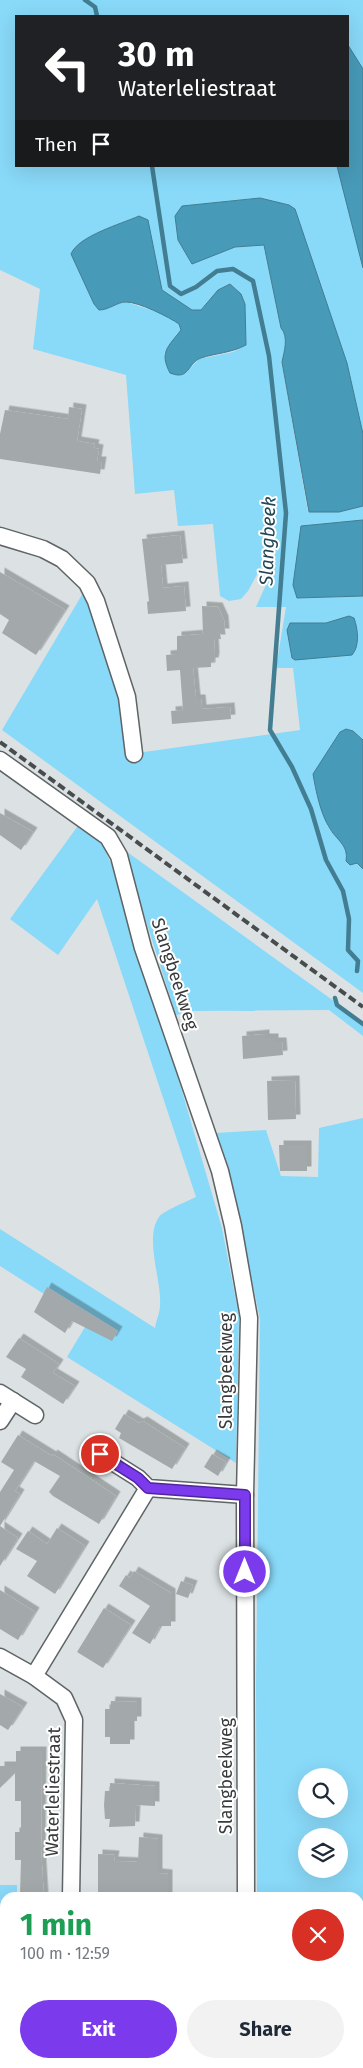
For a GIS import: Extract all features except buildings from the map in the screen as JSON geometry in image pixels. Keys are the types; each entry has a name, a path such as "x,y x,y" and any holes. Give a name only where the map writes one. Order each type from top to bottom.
{"street":[{"path":"0,536 43,549 62,559 87,583 96,601 127,697 134,754"},
{"name":"Slangbeekweg","path":"0,760 108,837 119,856 143,948 220,1171 233,1226 249,1318 245,1495 246,1892"},
{"path":"0,1421 6,1397 35,1415"},
{"path":"100,1454 138,1478 148,1488 245,1495"},
{"path":"34,1676 148,1488"},
{"name":"Waterleliestraat","path":"0,1657 34,1676 64,1698 74,1720 71,1892"}],"shaded area":[{"path":"0,0 363,0 363,434 347,363 289,205 260,198 182,206 192,263 235,247 264,245 281,328 285,336 282,363 308,512 339,512 363,506 363,520 301,526 297,598 363,596 363,739 353,731 346,729 340,732 313,774 328,827 345,848 347,854 363,869 363,993 2,730 83,593 111,672 130,754 300,730 293,668 276,668 286,607 256,607 269,578 275,551 268,554 248,591 241,599 229,601 220,596 213,524 178,526 174,490 135,494 126,375 33,349 40,289 0,270","holes":["139,216 162,290 192,310 201,310 218,290 230,284 241,294 245,304 246,345 233,352 199,359 185,374 164,354 181,330 179,324 164,314 126,302 99,309 94,304 71,254 75,248 91,236"]},
{"path":"349,47 363,69 363,268 337,167 349,167"},
{"path":"260,198 289,205 295,209 347,363 363,434 363,506 339,512 309,512 282,362 285,336 281,328 264,245 235,247 192,264 178,240 175,216 182,206"},
{"path":"139,216 148,220 162,290 192,310 201,310 218,290 230,284 241,294 245,304 246,345 235,350 196,360 185,373 176,375 170,373 165,355 181,330 179,324 154,310 138,304 123,302 99,310 94,304 71,254 75,248 91,236"},
{"path":"363,520 363,596 297,598 293,585 301,526"},
{"path":"349,616 354,618 357,632 356,647 352,655 295,660 292,658 287,630 290,623 326,623"},
{"path":"346,729 353,731 363,740 363,869 357,863 350,865 346,861 344,847 332,832 323,815 313,774 340,732"},
{"path":"80,823 101,841 124,893 222,1228 239,1316 236,1463 67,1357 88,1322 0,1266 0,1229 155,1328 160,1295 153,1248 155,1226 161,1215 196,1197 97,899 58,955 10,919"},
{"path":"123,849 363,1022 363,1036 329,1010 193,1011 176,1015"},
{"path":"363,1118 363,1892 257,1892 256,1688 260,1319 241,1229 216,1133 266,1130 281,1176 318,1177 319,1128"},
{"path":"0,1885 17,1885 17,1892 0,1892"}],"waterway":[{"name":"Slangbeek","path":"85,0 95,7 97,15"},
{"name":"Slangbeek","path":"152,167 170,286 181,294 196,287 217,271 233,269 253,281 269,356 286,513 270,730 292,767 311,809 326,860 343,891 349,919 348,950 358,961 357,971"},
{"name":"Slangbeek","path":"335,998 337,1005 363,1024"}],"railway":[{"path":"0,742 363,1007"}],"route":[{"path":"100,1454 138,1478 148,1488 245,1495 245,1572"}]}
